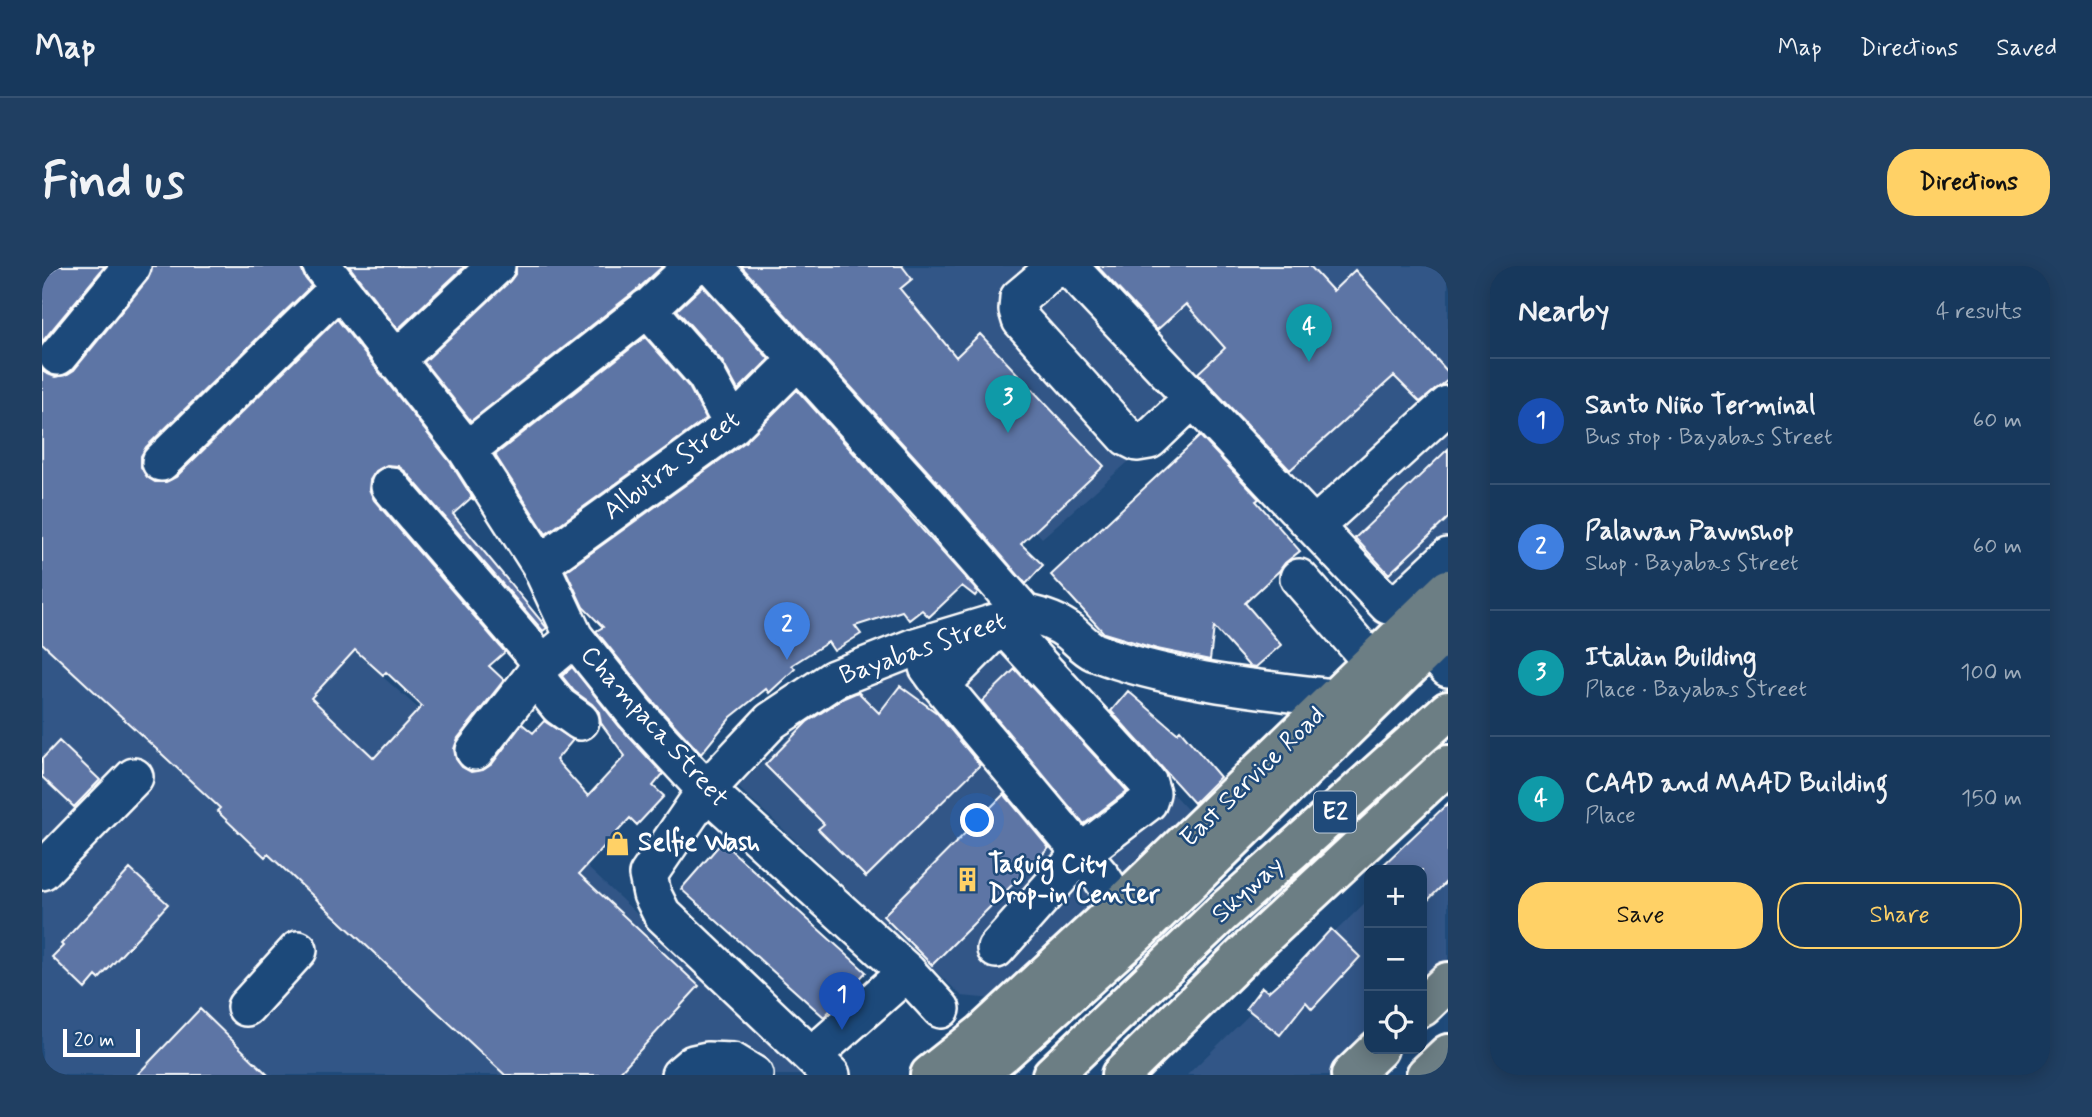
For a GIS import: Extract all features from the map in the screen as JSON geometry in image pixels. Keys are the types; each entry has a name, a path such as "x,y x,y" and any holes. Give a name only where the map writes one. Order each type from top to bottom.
{"main road":[{"name":"East Service Road","path":"1131,918 1333,698 1448,589"},
{"name":"East Service Road","path":"930,1075 987,1054 1131,918 1442,648"},
{"name":"Skyway","path":"1052,1075 1222,913 1448,711"},
{"name":"Skyway","path":"1121,1075 1252,947 1448,765"},
{"path":"1427,1002 1448,982"},
{"path":"1351,1075 1373,1054"},
{"path":"1426,1075 1448,1054"}],"street":[{"path":"58,356 132,266"},
{"path":"396,360 496,266"},
{"path":"467,450 647,308 693,266"},
{"path":"713,266 1026,614"},
{"path":"1057,266 1019,298 1021,320 1127,437 1137,442 1149,440 1193,398"},
{"path":"1068,266 1388,605 1397,606 1448,557"},
{"path":"161,462 330,278"},
{"name":"Champaca Street","path":"330,278 467,450 540,564 574,637 635,713 706,790 907,972 942,1009"},
{"path":"647,308 706,375 733,425"},
{"name":"Albutra Street","path":"540,564 733,425 797,361"},
{"path":"1315,526 1448,405"},
{"path":"390,486 539,670 559,706 580,721"},
{"path":"1299,578 1372,662"},
{"name":"Bayabas Street","path":"822,1066 662,914 652,894 648,876 706,790 771,721 834,678 915,647 1026,614 1043,617 1067,630 1092,651 1130,663 1179,675 1265,690 1333,698"},
{"path":"941,685 990,635 1009,632 1148,783 1151,793 1148,802 1081,853 996,949"},
{"path":"475,751 539,670 574,637"},
{"path":"915,647 941,685 1102,878 1131,918"},
{"path":"42,871 134,777"},
{"path":"246,1007 298,950"},
{"path":"822,1066 907,972"},
{"path":"680,1075 693,1064 707,1061 733,1062 754,1075"}],"shaded area":[{"path":"800,266 1448,266 1448,569 1381,630 1188,409 1042,538"},
{"path":"42,374 429,718 808,1075 42,1075"},
{"path":"1014,622 1196,819 1003,1000 962,996 738,787 848,678"},
{"path":"1448,823 1448,970 1427,990 1427,865 1404,865"},
{"path":"1364,904 1364,1050 1338,1075 1187,1075"}],"building":[{"path":"57,266 105,266 42,342 42,281"},
{"path":"152,266 300,266 311,286 146,447 141,456 141,467 147,477 155,482 166,482 176,477 337,319 450,462 474,500 471,498 453,514 547,628 543,631 406,472 398,466 387,465 376,471 370,480 369,489 374,500 505,652 489,666 504,680 458,738 454,749 456,759 462,767 471,772 483,770 492,764 522,724 533,733 544,721 573,740 556,760 588,796 625,756 601,723 599,712 574,691 562,676 572,667 619,726 663,774 653,786 664,796 637,825 630,818 579,874 699,986 617,1075 505,1075 268,854 265,857 217,811 220,808 42,643 42,369 55,377 74,370 148,279","holes":["355,650 383,675 386,672 422,706 374,758 311,698"]},
{"path":"349,266 465,266 398,329"},
{"path":"516,266 663,266 471,421 424,362 510,281 516,273"},
{"path":"741,266 902,266 912,279 900,289 956,357 980,334 1104,466 1021,544 1043,565 1026,584 952,498"},
{"path":"1097,266 1310,266 1333,291 1355,270 1448,372 1448,380 1420,402 1394,376 1290,470 1198,373 1225,348 1186,304 1157,330"},
{"path":"703,286 769,359 738,390 722,361 677,310"},
{"path":"645,337 689,387 706,419 546,534 495,455"},
{"path":"797,390 978,592 975,596 962,586 929,617 922,610 909,620 902,611 855,626 861,634 834,651 828,642 792,665 795,669 769,693 766,689 731,717 701,754 651,699 596,631 603,627 583,607 566,571 745,442"},
{"path":"1200,436 1259,499 1256,501 1300,551 1245,603 1281,645 1256,667 1249,666 1214,627 1210,660 1157,649 1104,633 1051,575"},
{"path":"1448,449 1448,518 1389,574 1355,538"},
{"path":"1015,669 1127,791 1084,824 982,701"},
{"path":"900,686 937,713 980,765 866,877 818,829 824,824 765,765 807,722 844,698 858,692 879,713"},
{"path":"1128,691 1177,733 1180,730 1220,777 1194,803 1111,711"},
{"path":"59,741 100,780 74,807 42,777 42,759"},
{"name":"Taguig City Drop-in Center","path":"1004,794 1049,848 932,965 883,916"},
{"path":"1448,803 1448,880 1427,901 1427,865 1383,865"},
{"path":"722,842 866,972 824,1017 681,889"},
{"path":"130,869 168,904 99,979 96,976 85,989 52,957"},
{"path":"1331,929 1360,957 1312,1009 1306,1002 1280,1035 1246,1008 1262,987 1268,992 1295,968"},
{"path":"200,1009 268,1075 137,1075"}],"place":[{"name":"CAAD and MAAD Building","path":"1309,362"},
{"name":"Italian Building","path":"1008,433"},
{"name":"Palawan Pawnshop","path":"787,660"},
{"name":"Selfie Wash","path":"618,843"},
{"name":"Taguig City Drop-in Center","path":"968,880"},
{"name":"Santo Niño Terminal","path":"842,1030"}]}
